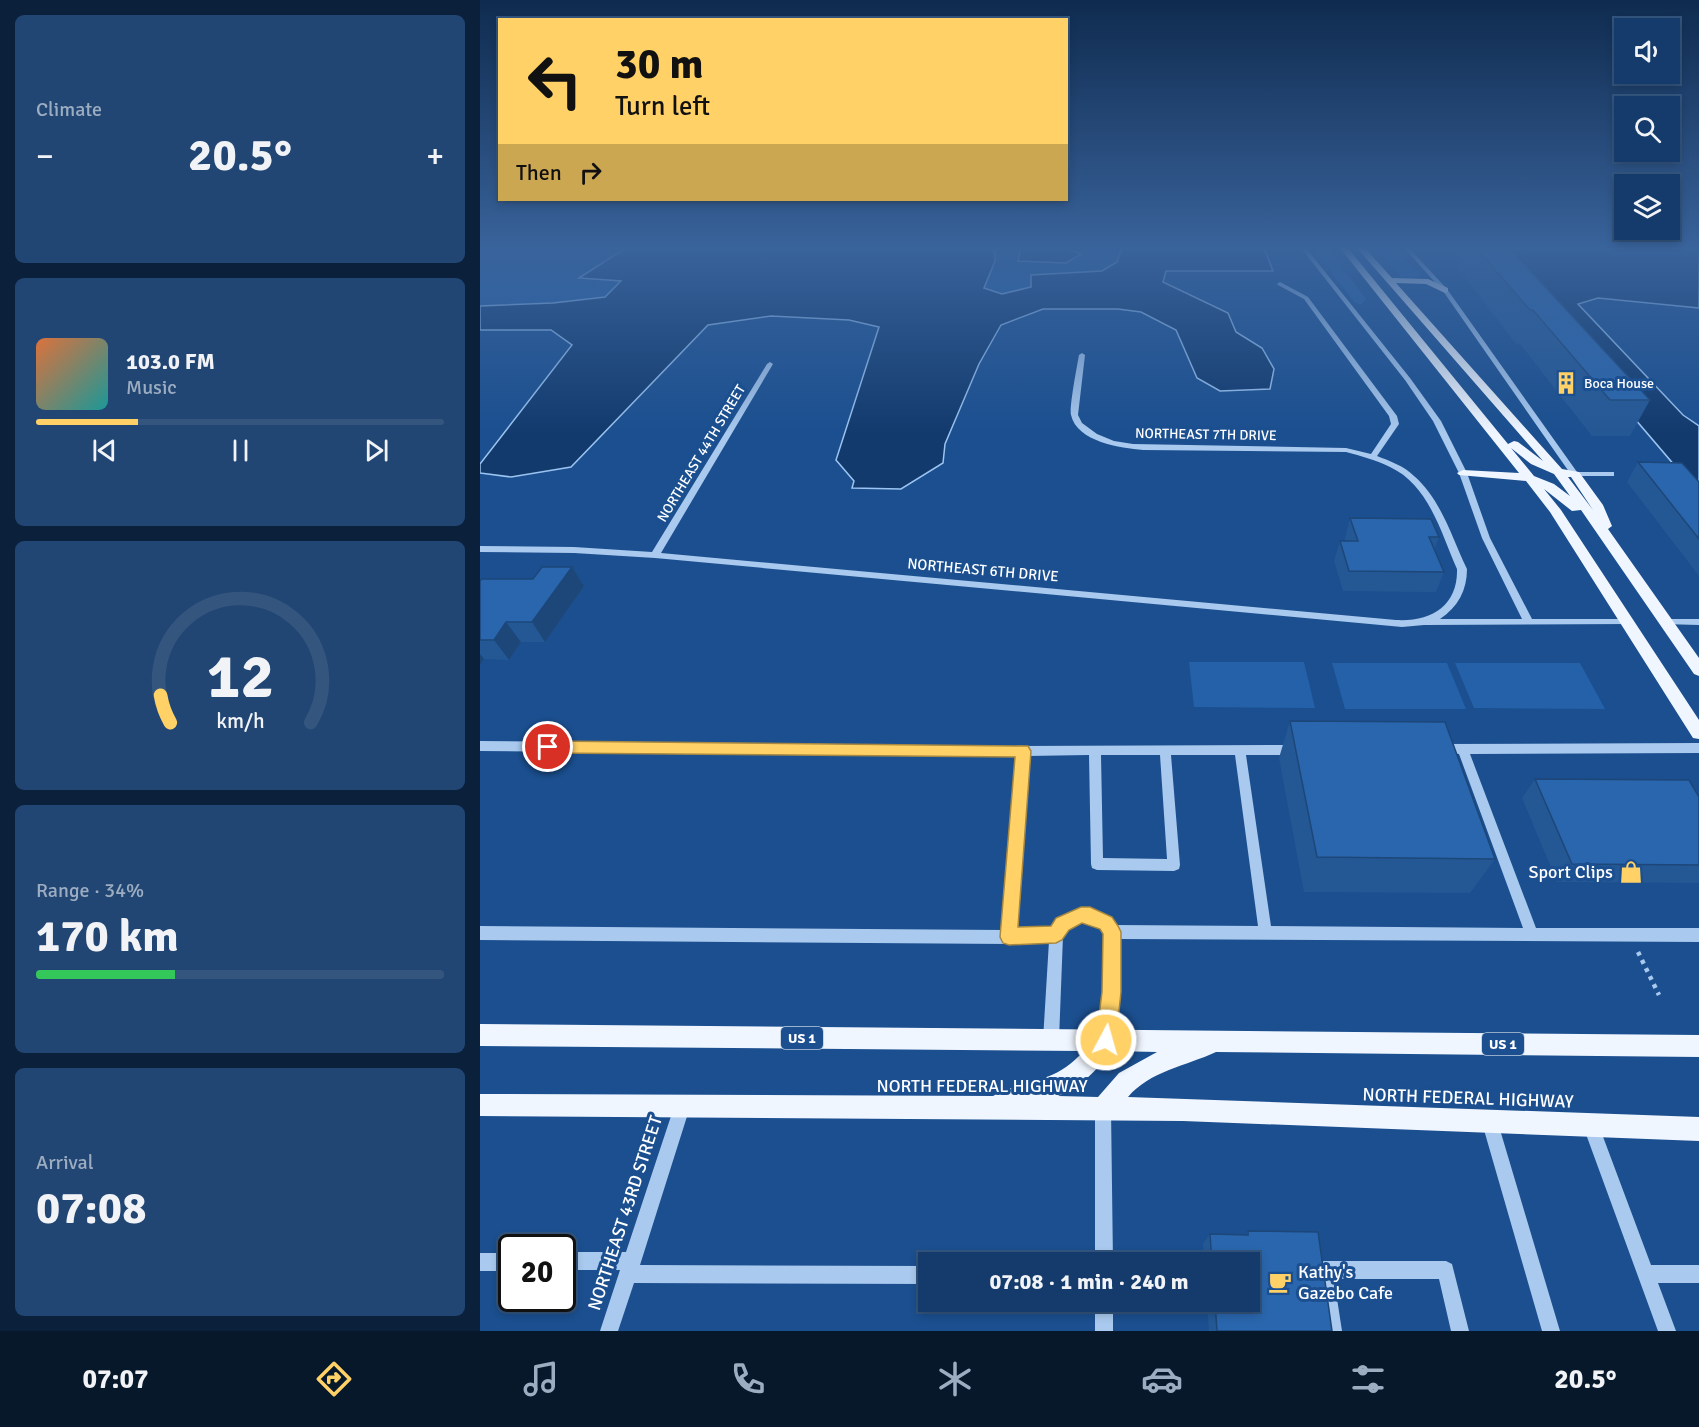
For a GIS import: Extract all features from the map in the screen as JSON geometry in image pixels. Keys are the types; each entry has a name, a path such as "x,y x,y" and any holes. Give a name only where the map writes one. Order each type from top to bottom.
{"main road":[{"path":"1394,310 1560,517 1699,733"},
{"path":"1416,310 1559,473 1615,548 1699,670"},
{"path":"1468,401 1531,461 1559,473 1575,474 1597,505 1615,548"},
{"path":"1463,473 1510,474 1529,477 1548,484 1563,495 1615,548"},
{"name":"US 1","path":"480,1035 1699,1046"},
{"path":"984,1109 1062,1085 1084,1070 1106,1040"},
{"path":"1103,1109 1127,1081 1161,1062 1220,1041"},
{"name":"NORTH FEDERAL HIGHWAY","path":"480,1105 1103,1109 1283,1113 1490,1123 1699,1129"}],"street":[{"path":"1315,310 1393,416 1395,424 1374,455"},
{"path":"1353,310 1419,393 1446,436 1463,473 1486,538 1529,622"},
{"path":"1459,310 1575,474 1611,474"},
{"name":"NORTHEAST 7TH DRIVE","path":"1082,355 1074,415 1085,430 1110,442 1143,448 1330,449 1374,455 1396,465 1419,483 1462,569 1463,582 1456,598 1446,610 1423,622"},
{"name":"NORTHEAST 44TH STREET","path":"655,555 770,364"},
{"name":"NORTHEAST 6TH DRIVE","path":"480,549 574,550 655,555 1380,622 1627,622"},
{"path":"1666,622 1699,622"},
{"path":"480,746 1023,751 1310,750"},
{"path":"1428,749 1699,748"},
{"path":"1463,749 1532,934"},
{"path":"1240,750 1265,931"},
{"path":"1009,937 1023,751"},
{"path":"1095,751 1097,864 1174,865 1165,751"},
{"path":"1051,1040 1056,934 1063,924 1081,915 1099,918 1112,932 1111,992 1106,1040"},
{"path":"1112,932 1699,935"},
{"path":"480,933 1009,937 1056,934"},
{"name":"NORTHEAST 43RD STREET","path":"609,1331 682,1107"},
{"path":"1103,1109 1104,1252"},
{"path":"1490,1123 1551,1331"},
{"path":"1591,1126 1667,1331"},
{"path":"480,1262 498,1262"},
{"path":"576,1263 630,1267 918,1275"},
{"path":"1333,1331 1324,1270 1446,1270 1460,1331"},
{"path":"1646,1274 1699,1274"},
{"path":"1104,1312 1104,1331"}],"path":[{"path":"1630,934 1659,995"}],"shaded area":[{"path":"480,310 1040,310 1001,325 979,364 945,444 943,463 901,489 852,488 854,481 836,460 879,327 849,320 771,316 708,325 571,467 511,477 480,473 480,464 572,345 551,330 480,330"},
{"path":"1127,310 1222,310 1228,313 1236,332 1262,348 1274,369 1270,389 1220,391 1197,378 1176,330 1141,312"},
{"path":"1542,310 1584,310 1683,415 1699,426 1699,494"},
{"path":"1189,662 1304,662 1315,708 1194,707"},
{"path":"1332,663 1447,663 1466,709 1345,709"},
{"path":"1455,663 1580,663 1605,709 1474,708"}],"building":[{"path":"1533,310 1567,310 1650,400 1610,400"},
{"path":"1638,462 1682,463 1699,482 1699,539"},
{"path":"1350,518 1431,519 1439,537 1429,537 1444,572 1349,571 1340,541 1358,541"},
{"path":"542,567 572,567 532,622 506,622 494,640 480,640 480,581 482,579 533,579"},
{"path":"1290,721 1445,722 1495,859 1317,857"},
{"path":"1535,779 1689,780 1699,797 1699,865 1572,864"},
{"name":"Kathy's Gazebo Cafe","path":"1248,1231 1318,1232 1332,1331 1217,1331 1216,1312 1260,1312 1260,1252 1211,1252 1210,1234 1248,1235"}],"place":[{"name":"Boca House","path":"1566,383"},
{"name":"Sport Clips","path":"1631,872"},
{"name":"Kathy's Gazebo Cafe","path":"1280,1282"}],"route":[{"path":"548,747 1023,751 1009,937 1056,934 1063,924 1081,915 1090,915 1106,923 1112,932 1111,992 1106,1040"}]}
